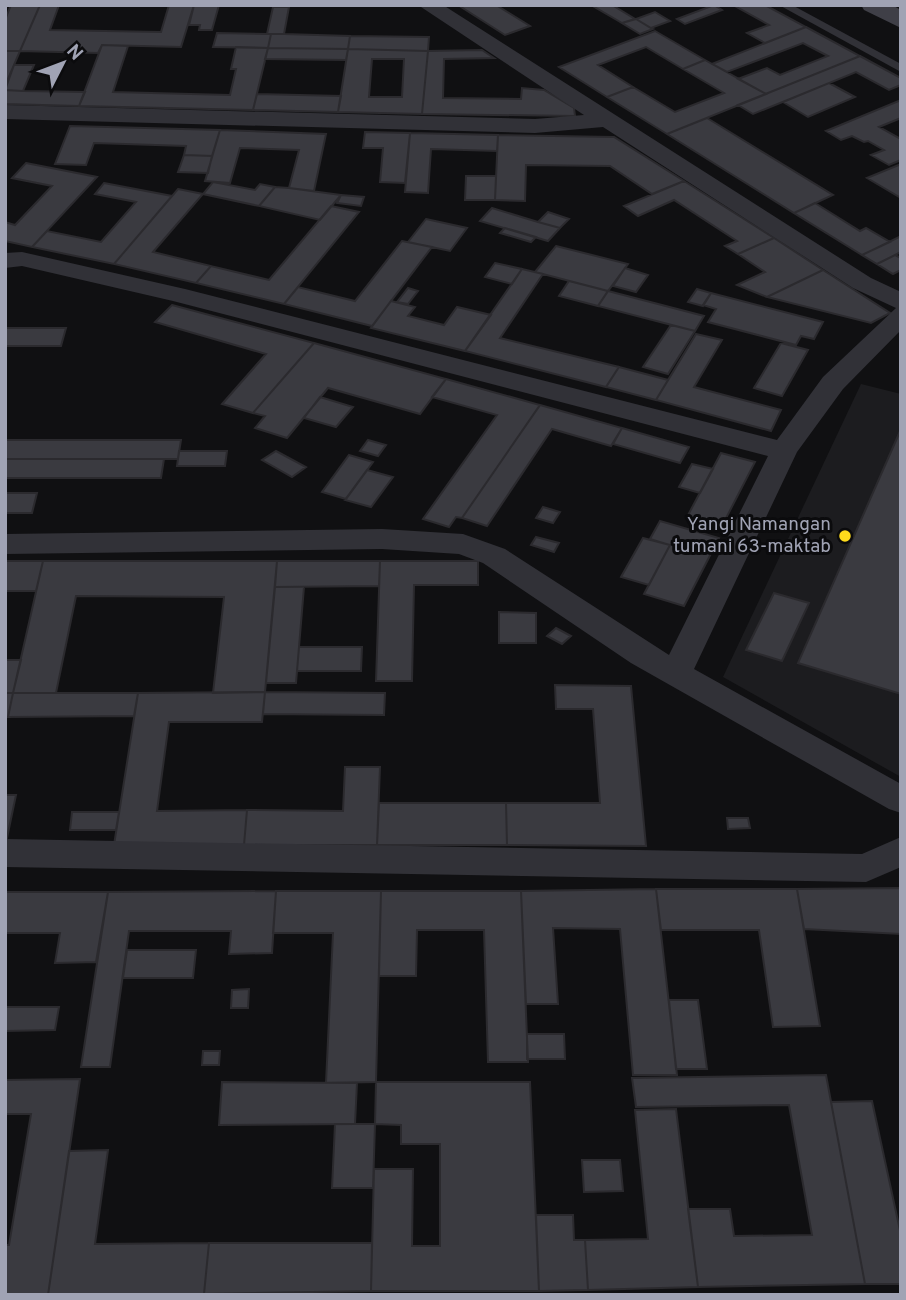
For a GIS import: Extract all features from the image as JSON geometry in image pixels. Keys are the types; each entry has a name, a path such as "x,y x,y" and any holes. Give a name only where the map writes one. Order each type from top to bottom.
{"street":[{"path":"428,5 862,283 901,302"},
{"path":"873,5 901,20"},
{"path":"5,112 508,125 588,124 604,120"},
{"path":"5,261 22,259 176,294 784,451"},
{"path":"676,673 784,451 833,383 901,316"},
{"path":"5,544 382,539 463,544 494,556 642,655 901,800"},
{"path":"5,853 866,868 901,850"}],"lane":[{"path":"784,5 901,69"}],"shaded area":[{"name":"Yangi Namangan tumani 63-maktab","path":"861,384 901,394 901,777 723,677"}],"building":[{"path":"11,5 40,5 20,51 5,51 5,20"},
{"path":"40,5 59,5 50,30 161,32 169,5 194,5 181,47 102,45 98,53 20,51"},
{"path":"194,5 219,5 212,30 199,30 200,25 189,25"},
{"path":"458,5 496,5 530,26 505,35"},
{"path":"591,5 612,5 635,19 622,23"},
{"path":"714,5 722,10 685,24 677,19"},
{"path":"733,5 765,5 806,27 765,43 747,33 769,25"},
{"path":"273,7 289,7 284,34 267,34"},
{"path":"655,12 670,21 651,28 636,19"},
{"path":"636,19 653,29 640,34 622,23"},
{"path":"806,27 860,56 766,94 738,79 767,68 780,75 828,56 803,43 727,72 712,64"},
{"path":"655,31 705,60 683,69 646,47 598,65 633,87 607,97 559,67"},
{"path":"217,33 271,34 268,48 213,47"},
{"path":"271,34 350,36 348,49 268,48"},
{"path":"350,36 429,37 428,51 348,49"},
{"path":"102,45 128,46 113,92 230,95 236,69 231,69 236,47 268,48 253,110 79,106"},
{"path":"268,48 348,49 346,60 265,59"},
{"path":"348,49 428,51 422,114 338,112","holes":["372,59 404,59 402,97 369,97"]},
{"path":"482,50 494,58 444,59 443,98 521,99 522,88 544,90 574,108 575,116 422,114 428,51"},
{"path":"5,51 20,51 5,86"},
{"path":"860,56 901,78 901,85 889,90 856,72 753,114 738,105"},
{"path":"705,60 766,94 667,134 607,97 633,87 675,112 724,93 683,69"},
{"path":"14,65 34,65 23,91 5,90"},
{"path":"829,83 855,97 808,117 783,102"},
{"path":"5,90 85,92 79,106 5,104"},
{"path":"257,94 341,96 338,112 253,110"},
{"path":"901,100 901,118 879,127 901,139 901,160 889,165 871,155 884,150 868,141 864,142 852,136 841,140 826,131"},
{"path":"707,118 833,195 794,213 667,134"},
{"path":"70,126 220,130 212,156 184,155 186,146 94,143 86,165 55,164"},
{"path":"220,130 326,134 314,191 289,188 299,150 240,148 230,183 205,181"},
{"path":"365,132 410,133 405,183 380,182 383,148 363,148"},
{"path":"410,133 498,135 497,151 431,149 428,193 405,192"},
{"path":"498,135 614,137 684,181 652,194 610,166 526,165 525,201 495,200"},
{"path":"184,155 212,156 208,173 178,172"},
{"path":"26,163 97,177 32,247 5,241 5,222 15,225 52,186 12,178"},
{"path":"901,164 901,198 867,178"},
{"path":"466,176 496,176 495,200 465,200"},
{"path":"684,181 774,238 738,254 725,246 737,241 674,200 638,216 624,206"},
{"path":"213,182 255,190 260,184 275,187 259,206 203,194"},
{"path":"104,183 172,196 114,264 32,247 47,231 101,242 136,202 95,194"},
{"path":"275,187 341,195 320,220 259,206"},
{"path":"178,189 203,194 153,252 211,266 196,283 114,264"},
{"path":"341,195 364,197 361,206 337,203"},
{"path":"815,203 860,231 866,228 890,242 862,255 794,213"},
{"path":"331,206 359,212 284,304 196,283 211,266 269,280"},
{"path":"492,208 560,228 548,241 480,221"},
{"path":"548,212 569,219 560,228 538,222"},
{"path":"426,219 467,228 450,251 408,242"},
{"path":"505,228 536,237 531,242 500,233"},
{"path":"901,236 901,252 877,264 862,255"},
{"path":"774,238 823,270 767,297 737,285 765,272 738,254"},
{"path":"402,241 432,247 372,326 284,304 298,287 355,301"},
{"path":"556,246 628,264 608,291 535,272"},
{"path":"895,255 901,258 901,270 893,274 877,264"},
{"path":"495,263 522,269 512,284 485,277"},
{"path":"625,268 648,275 636,292 613,286"},
{"path":"522,269 543,274 500,338 619,367 606,387 465,351"},
{"path":"823,270 890,313 871,323 767,297"},
{"path":"569,281 608,291 598,306 559,296"},
{"path":"408,288 418,291 408,304 397,302"},
{"path":"697,289 711,293 703,306 688,302"},
{"path":"608,291 704,316 695,331 598,306"},
{"path":"711,293 823,322 814,339 801,336 796,345 708,322 716,309 703,305"},
{"path":"391,301 415,307 408,316 444,325 457,307 491,315 465,351 371,328"},
{"path":"172,305 314,343 253,413 222,404 266,354 155,322"},
{"path":"671,325 695,331 668,374 643,367"},
{"path":"5,328 66,328 61,346 5,346"},
{"path":"696,334 722,340 694,387 781,410 771,431 656,400"},
{"path":"314,343 446,379 420,414 328,388 287,438 255,428 265,416 253,413"},
{"path":"781,343 808,350 782,396 754,388"},
{"path":"619,367 668,380 656,400 606,387"},
{"path":"446,379 540,405 462,518 456,517 449,527 423,519 497,415 432,397"},
{"path":"320,397 353,407 336,427 304,418"},
{"path":"540,405 622,428 611,446 552,429 487,526 462,518"},
{"path":"622,428 689,447 680,463 613,444"},
{"path":"901,429 901,694 798,663"},
{"path":"5,440 181,440 178,459 5,459"},
{"path":"368,440 386,445 378,456 360,451"},
{"path":"179,451 227,451 225,466 177,466"},
{"path":"276,451 306,467 292,477 262,460"},
{"path":"721,453 755,462 722,526 687,517"},
{"path":"349,455 373,462 346,499 322,492"},
{"path":"5,459 164,459 161,478 5,478"},
{"path":"692,464 713,469 700,493 679,487"},
{"path":"367,470 393,477 371,507 345,500"},
{"path":"5,493 37,493 32,513 5,513"},
{"path":"543,507 560,512 553,523 536,518"},
{"path":"660,521 719,538 684,606 644,594 670,545 650,539"},
{"path":"536,537 559,543 554,552 531,545"},
{"path":"643,538 670,545 649,585 621,577"},
{"path":"5,561 43,561 36,591 5,591"},
{"path":"43,561 277,561 265,692 213,693 224,597 76,596 56,693 13,693"},
{"path":"277,561 380,561 379,586 275,587"},
{"path":"380,561 478,561 478,585 414,585 412,681 376,681"},
{"path":"275,587 304,587 296,683 266,683"},
{"path":"774,593 809,603 782,661 746,650"},
{"path":"499,612 536,613 536,643 499,643"},
{"path":"556,628 571,636 562,644 547,636"},
{"path":"299,647 362,647 361,671 297,671"},
{"path":"5,660 21,660 13,693 5,693"},
{"path":"555,685 631,686 646,846 507,845 506,803 600,803 593,709 556,709"},
{"path":"265,692 385,693 384,715 263,714"},
{"path":"265,692 262,722 169,722 157,811 247,810 244,845 114,845 138,693"},
{"path":"5,693 13,693 8,717 5,717"},
{"path":"13,693 138,693 134,716 8,717"},
{"path":"345,767 380,767 377,845 244,845 247,810 343,811"},
{"path":"5,795 16,795 7,838 5,838"},
{"path":"379,803 506,803 507,845 377,845"},
{"path":"72,812 119,812 116,830 70,830"},
{"path":"727,818 748,818 750,828 728,829"},
{"path":"901,888 901,934 804,929 797,889"},
{"path":"656,889 797,889 820,1026 773,1027 759,930 661,930"},
{"path":"656,889 677,1075 633,1075 620,929 553,928 558,1004 526,1004 521,891"},
{"path":"276,891 381,891 376,1082 326,1083 333,933 273,933"},
{"path":"276,891 272,953 229,954 231,931 129,931 110,1067 81,1067 108,892"},
{"path":"381,891 521,891 528,1062 488,1062 484,930 417,930 416,976 379,976"},
{"path":"5,892 108,892 96,962 55,963 60,933 5,933"},
{"path":"127,950 196,950 193,978 123,978"},
{"path":"249,989 248,1008 231,1008 232,990"},
{"path":"669,1000 698,1000 707,1069 676,1069"},
{"path":"5,1007 59,1007 55,1030 5,1031"},
{"path":"527,1034 564,1034 565,1059 527,1059"},
{"path":"203,1051 220,1051 219,1065 202,1065"},
{"path":"826,1075 865,1284 698,1287 688,1209 730,1209 734,1236 812,1235 789,1105 636,1107 632,1078"},
{"path":"80,1079 48,1295 5,1295 5,1245 9,1245 31,1114 5,1114 5,1080"},
{"path":"222,1082 357,1083 355,1124 219,1125"},
{"path":"376,1082 530,1082 539,1291 371,1291 374,1169 413,1169 412,1246 440,1246 440,1144 401,1144 401,1125 375,1124"},
{"path":"872,1101 901,1235 901,1284 865,1284 831,1102"},
{"path":"676,1109 698,1287 588,1290 585,1240 648,1239 635,1110"},
{"path":"335,1124 375,1124 373,1188 332,1188"},
{"path":"108,1150 95,1244 209,1243 204,1294 48,1295 69,1151"},
{"path":"582,1160 620,1160 623,1191 584,1192"},
{"path":"536,1215 573,1215 574,1240 585,1240 588,1290 539,1291"},
{"path":"209,1243 372,1243 371,1291 204,1294"}],"place":[{"name":"Yangi Namangan tumani 63-maktab","path":"845,536"}]}
